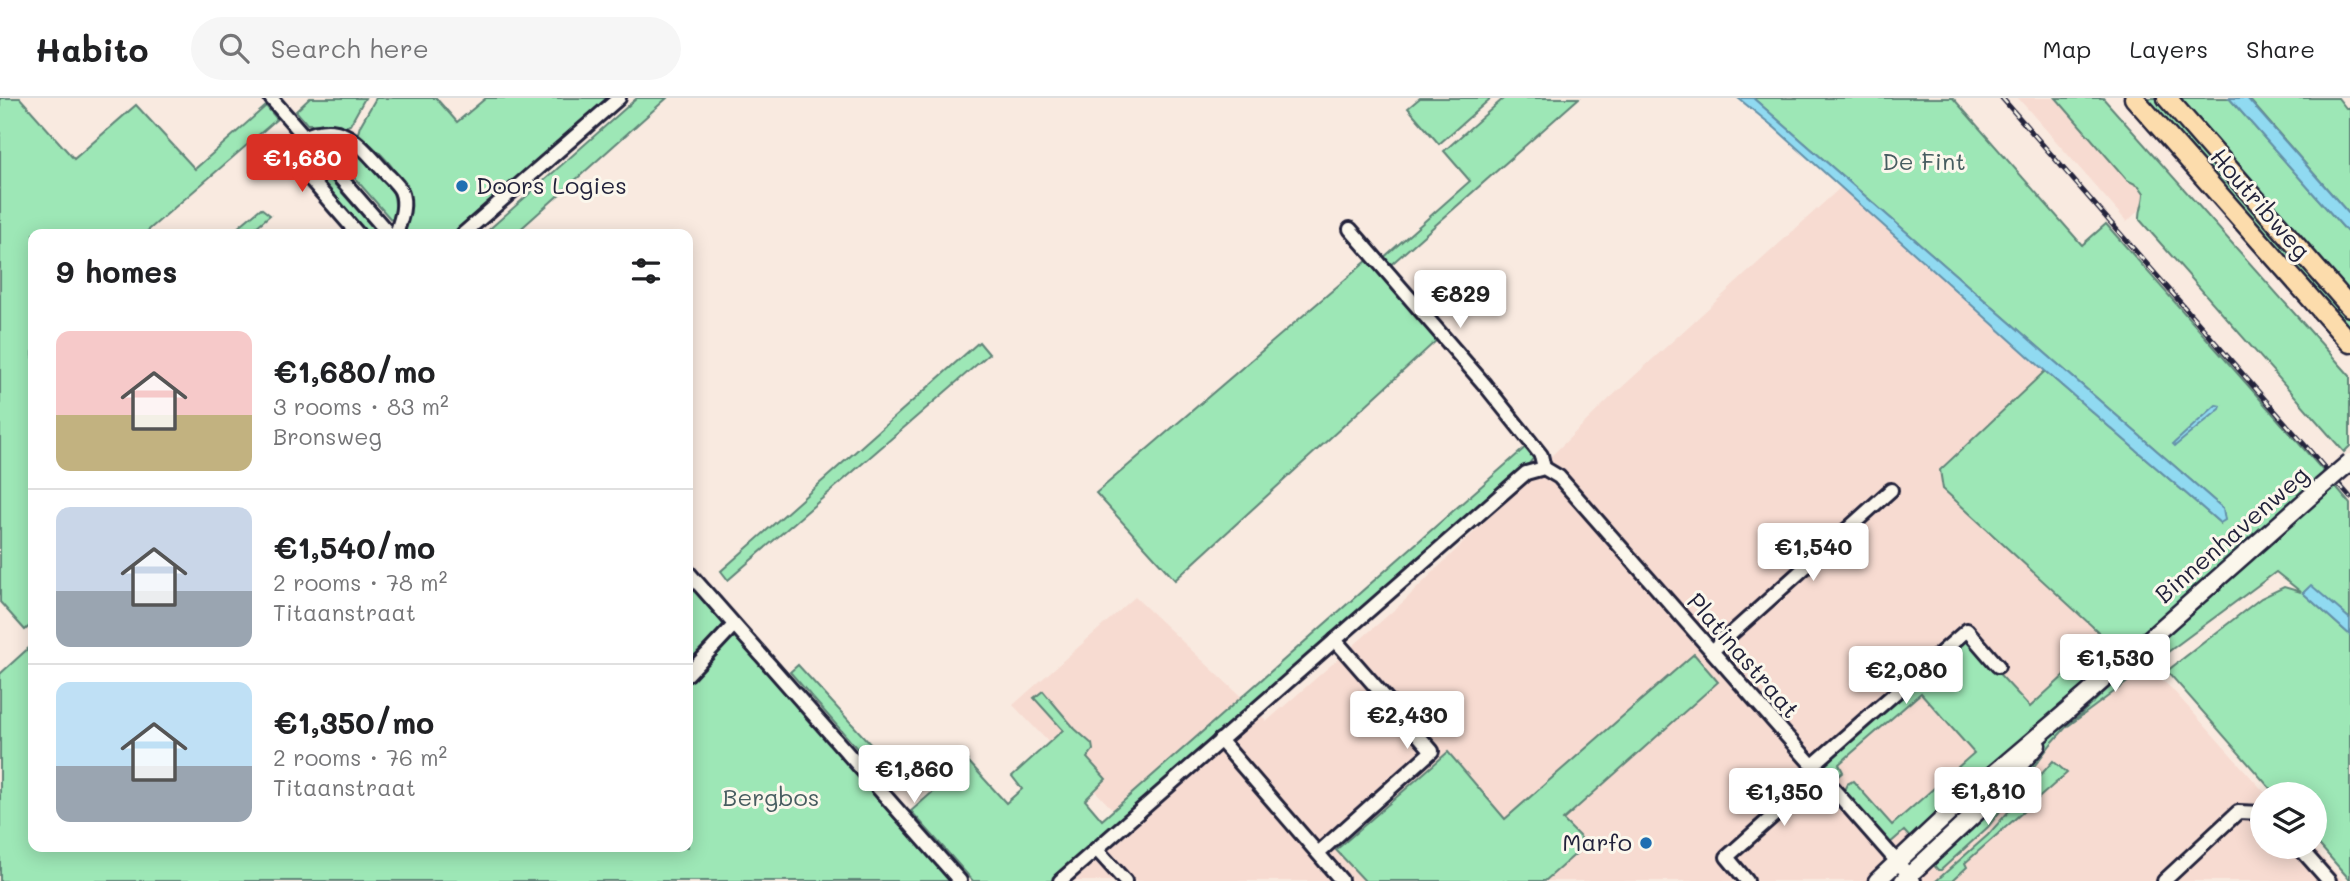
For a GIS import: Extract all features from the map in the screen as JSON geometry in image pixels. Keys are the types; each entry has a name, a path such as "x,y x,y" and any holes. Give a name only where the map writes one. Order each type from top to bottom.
{"main road":[{"name":"Houtribweg","path":"2134,98 2350,343"},
{"name":"Houtribweg","path":"2167,98 2350,307"},
{"name":"Binnenhavenweg","path":"1877,881 2028,742 2050,726 2350,462"},
{"name":"Binnenhavenweg","path":"1909,879 1987,802 2034,749 2050,726"}],"street":[{"path":"271,98 385,229"},
{"path":"469,229 619,98"},
{"path":"304,137 335,131 351,136 401,191 403,214 398,229"},
{"path":"304,137 298,160 305,173 354,229"},
{"name":"Platinastraat","path":"1350,229 1485,385 1543,461 1898,862 1909,879"},
{"path":"1060,881 1543,461"},
{"path":"1712,651 1891,490"},
{"path":"693,578 960,881"},
{"path":"693,669 734,625"},
{"path":"1747,881 1727,857 1967,630 1998,666"},
{"path":"1318,853 1432,751 1335,640"},
{"path":"1220,740 1341,880"},
{"path":"2164,881 2238,812 2250,812"},
{"path":"1096,849 1125,881"},
{"path":"2310,859 2329,881"}],"shaded area":[{"path":"2018,98 2060,98 2150,199 2127,222"},
{"path":"1841,187 2045,371 1940,469 1943,489 2171,688 2255,782 2250,782 2250,859 2324,859 2343,881 1042,881 1119,816 1013,705 1135,597 1267,721 1402,603 1608,400"}],"green space":[{"path":"0,98 20,98 74,159 136,105 195,169 266,106 277,119 150,229 28,229 28,627 25,630 0,602"},
{"path":"310,98 365,98 350,125 345,127 339,124 307,124 296,111"},
{"path":"376,98 436,98 457,122 486,98 612,98 464,229 406,229 407,216 403,188 391,166 358,133"},
{"path":"637,98 667,98 521,229 490,229"},
{"path":"1420,98 1491,98 1439,144 1408,108"},
{"path":"1504,98 1579,98 1387,268 1381,260 1470,181 1444,151"},
{"name":"De Fint","path":"1753,98 1953,98 2082,245 2106,224 2325,473 1914,842 1904,831 1889,844 1843,792 1847,784 1853,781 1892,825 1974,753 1921,693 1839,764 1843,772 1832,781 1819,765 1965,637 2030,707 2105,638 1943,489 1940,470 2045,371 2220,523 2218,504"},
{"path":"2056,98 2103,98 2350,376 2350,446 2344,452 2140,220 2144,193 2139,186 2127,180"},
{"path":"2145,98 2159,98 2350,314 2350,331"},
{"path":"2180,98 2229,98 2350,235 2350,292"},
{"path":"2248,98 2338,98 2346,108 2350,108 2350,215"},
{"path":"317,135 345,140 377,167 389,183 393,194 394,223"},
{"path":"306,152 374,229 360,229 311,174"},
{"path":"261,208 270,215 254,229 236,229"},
{"path":"1368,260 1437,340 1175,580 1096,493"},
{"path":"979,342 989,354 728,580 721,571"},
{"path":"1528,445 1535,456 1528,465 1054,881 973,881 911,811 968,761 1006,803 1022,789 1012,776 1063,730 1034,698 1043,691 1075,729 1092,744 1093,750 1087,758 1106,779 1085,800 1102,820"},
{"path":"2334,485 2350,504 2350,619 2311,586 2303,593 2350,635 2350,880 2327,854 2327,782 2264,782 2167,671 2261,598 2284,587 2301,592 2276,572 2068,726 2252,554"},
{"name":"Bergbos","path":"693,585 952,881 0,881 0,674 28,649 28,852 693,852"},
{"path":"1694,654 1718,682 1563,820 1587,844 1545,881 1365,881 1336,850 1448,752 1505,819"},
{"path":"798,665 885,760 874,768 790,672"},
{"path":"2094,696 2051,744 1988,827 1938,870 1932,863 1960,838 2056,731"},
{"path":"2053,761 2067,773 1965,863 1967,867 1952,881 1936,881 1988,835"}],"water":[{"path":"1738,98 1753,98 2223,508 2225,520 2220,523"},
{"path":"2229,98 2247,98 2350,215 2350,235"},
{"path":"2216,405 2221,406 2220,409 2175,446 2173,444"},
{"path":"2311,585 2350,619 2350,635 2303,593"}],"railway":[{"path":"2002,98 2350,497"}],"place":[{"name":"Doors Logies","path":"462,186"},
{"name":"Marfo","path":"1646,843"}]}
